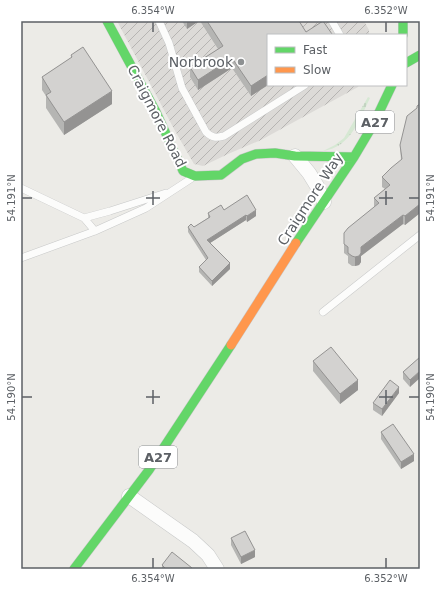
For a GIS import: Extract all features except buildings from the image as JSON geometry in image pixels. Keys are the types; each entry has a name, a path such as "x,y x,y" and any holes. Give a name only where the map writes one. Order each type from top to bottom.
{"main road":[{"name":"Craigmore Road","path":"107,21 156,112 182,171 195,176 221,175 242,159 256,154 275,153 295,156 354,157"},
{"path":"403,21 403,34"},
{"path":"407,62 420,55"},
{"name":"Craigmore Way","path":"129,496 149,470 354,157 373,125 392,86"},
{"name":"A27","path":"74,569 129,496"}],"street":[{"path":"295,156 309,173 324,202"},
{"path":"129,496 194,541 208,555 217,569"}],"lane":[{"path":"159,21 169,43 182,88 206,132 210,136 215,138 224,136 303,86"},
{"path":"332,21 339,34"},
{"path":"21,258 95,231 146,208 195,176"},
{"path":"21,188 84,218 95,231"},
{"path":"84,218 175,190"},
{"path":"323,312 420,235"}],"shaded area":[{"path":"117,21 364,21 369,30 369,34 267,34 267,86 358,86 261,140 203,166 194,164"}],"green space":[{"path":"368,97 370,98 353,131 341,144 323,151 335,145 344,138"}],"traffic: fast":[{"path":"107,21 156,112 183,171 195,176 221,175 242,159 256,154 275,153 295,156 354,157"},
{"path":"403,21 403,34"},
{"path":"407,62 420,55"},
{"path":"296,243 354,157 373,125 392,86"},
{"path":"74,569 149,470 231,345"}],"traffic: slow":[{"path":"231,345 296,243"}],"place":[{"name":"Norbrook","path":"241,62"}]}
